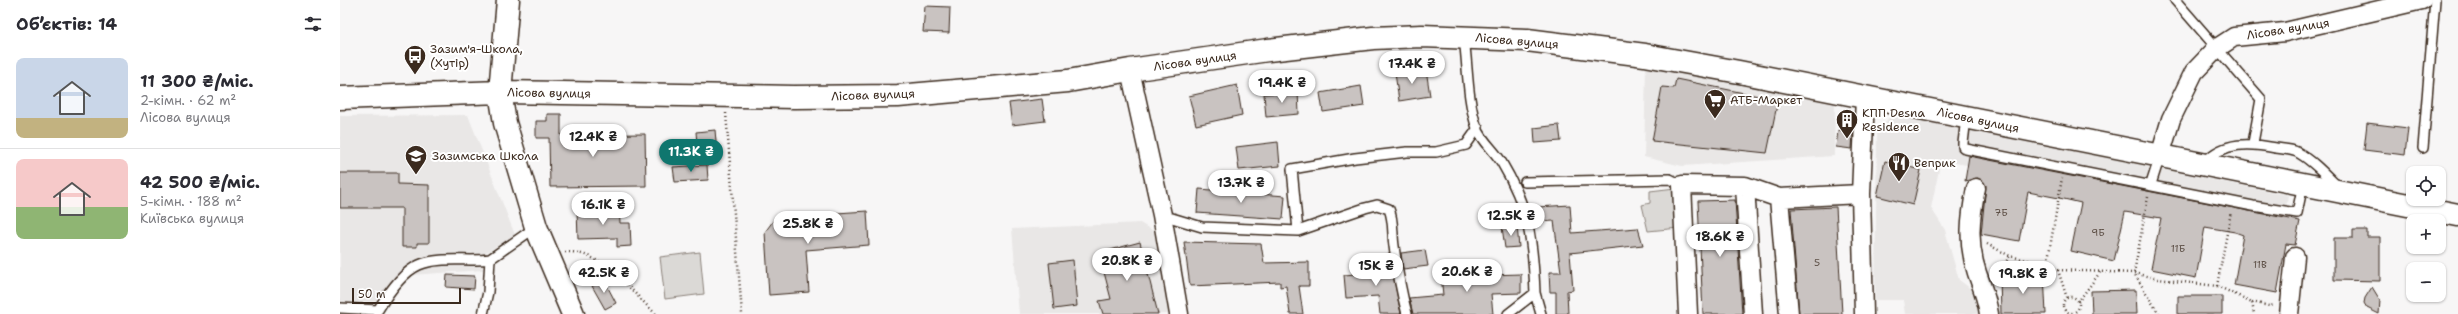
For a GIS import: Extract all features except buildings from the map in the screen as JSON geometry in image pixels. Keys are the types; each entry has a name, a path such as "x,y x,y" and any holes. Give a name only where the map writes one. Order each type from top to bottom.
{"main road":[{"path":"508,0 500,92 511,150 536,228 573,314"},
{"name":"Лісова вулиця","path":"340,98 500,92 725,96 921,94 1068,81 1130,70 1373,38 1464,36 1527,40 1645,55 2160,156"},
{"path":"2160,156 2458,215"}],"street":[{"name":"Лісова вулиця","path":"2160,156 2171,120 2194,72 2217,48 2234,37 2285,32 2422,0"},
{"path":"1130,70 1162,215 1179,314"},
{"path":"1864,314 1862,194 1865,97"},
{"path":"1688,314 1682,185 1745,186 1779,198 1862,194"},
{"path":"1745,186 1752,314"},
{"path":"1976,188 1970,217 1969,235 1977,272 1988,308"},
{"path":"1779,198 1789,314"},
{"path":"2290,306 2295,258"}],"lane":[{"path":"2175,0 2261,99 2253,143"},
{"path":"2424,148 2435,0"},
{"path":"1464,36 1472,107 1478,128 1502,162 1526,215 1531,233 1536,293 1541,314"},
{"path":"1966,118 1963,147 2064,166 2234,202 2297,212 2303,184"},
{"path":"1298,231 1292,169 1362,157 1407,152 1436,152 1466,145 1478,128"},
{"path":"2202,165 2219,150 2236,145 2253,143 2296,152 2322,170 2342,192"},
{"path":"2151,184 2160,156"},
{"path":"1525,182 1670,179 1682,185"},
{"path":"1162,215 1202,227 1298,231 1364,208 1377,205 1390,209 1393,218 1393,234 1398,280 1407,314"},
{"path":"340,308 378,310 385,298 407,274 419,265 435,261 490,259 536,228"},
{"path":"483,314 488,292 490,259"},
{"path":"1508,314 1536,293"}],"path":[{"path":"725,96 742,314"},
{"path":"2047,265 2064,166"},
{"path":"2151,184 2134,273 2159,314"},
{"path":"2217,286 2234,202"},
{"path":"1969,235 2010,256 2047,265 2058,270 2134,273 2158,279 2217,286 2252,302 2269,306 2284,302 2290,306"},
{"path":"560,252 570,251 601,264 622,280 656,314"},
{"path":"1988,308 1996,276 2010,256"},
{"path":"2058,270 2068,298"},
{"path":"2078,302 2074,298 2068,298 2064,302 2066,312 2072,313 2077,310 2078,302 2101,271"},
{"path":"2252,302 2254,314"}],"shaded area":[{"path":"1646,65 1835,100 1834,156 1682,166 1644,157"},
{"path":"1892,114 2288,195 2283,228 1941,160 1931,208 1945,230 1959,280 1978,294 1980,314 1905,314 1903,300 1875,300 1877,132"},
{"name":"Зазимська Школа","path":"468,115 515,235 482,255 483,270 411,275 374,305 351,314 340,314 340,116"},
{"path":"1675,188 1679,228 1648,231 1642,205 1650,203 1650,191"},
{"path":"1140,223 1155,232 1170,314 1019,314 1012,229"},
{"path":"700,252 704,294 665,299 660,257"}],"place":[{"name":"Зазим'я-Школа, (Хутір)","path":"415,76"},
{"name":"АТБ-Маркет","path":"1715,120"},
{"name":"КПП Desna Residence","path":"1847,140"},
{"name":"Зазимська Школа","path":"416,176"},
{"name":"Веприк","path":"1899,182"}]}
